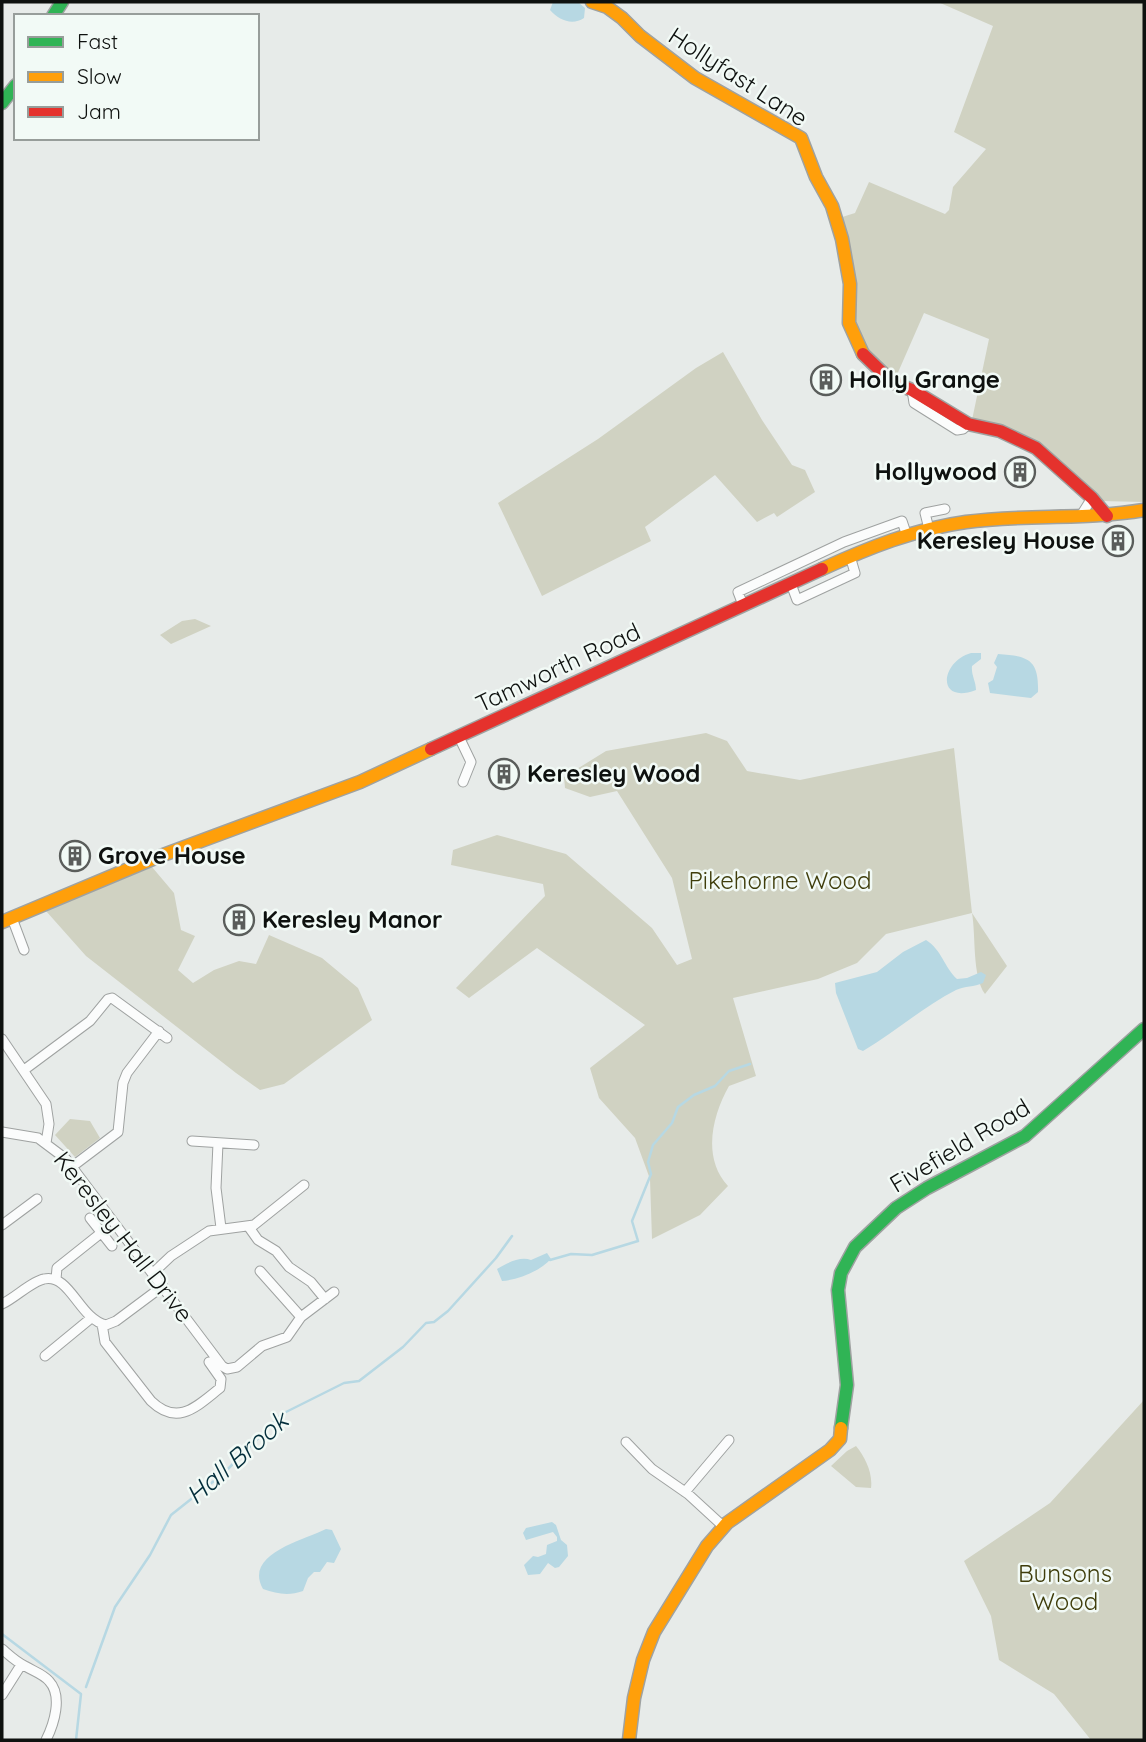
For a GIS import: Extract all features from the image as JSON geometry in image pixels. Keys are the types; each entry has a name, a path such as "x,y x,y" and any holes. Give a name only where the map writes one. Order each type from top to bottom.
{"street":[{"name":"Hollyfast Lane","path":"592,2 607,7 622,18 640,36 695,78 801,138 816,177 832,206 842,239 850,284 849,323 860,352 892,382 912,390 968,424 1000,431 1036,448 1092,498 1107,516"},
{"path":"2,103 14,88"},
{"path":"1080,517 1092,498"},
{"path":"929,528 922,514 945,509"},
{"path":"1138,511 1144,519"},
{"name":"Tamworth Road","path":"7,920 155,858 360,782 850,556 906,533 984,520 1107,516 1138,511"},
{"path":"743,605 738,592 844,542 902,521 906,533"},
{"path":"459,737 471,762 463,782"},
{"path":"7,920 24,950"},
{"path":"24,1070 90,1021 108,999 116,999 167,1038"},
{"name":"Fivefield Road","path":"629,1740 634,1698 643,1660 654,1632 707,1546 723,1527 761,1497 807,1468 840,1439 847,1385 838,1290 841,1273 855,1247 906,1201 1025,1136 1144,1029"},
{"path":"73,1166 118,1132 123,1083 127,1073 159,1031"},
{"path":"2,1040 46,1104 49,1124 46,1143"},
{"name":"Keresley Hall Drive","path":"2,1132 38,1138 73,1166 222,1367 237,1367 262,1346 287,1337 301,1317"},
{"path":"192,1141 254,1145"},
{"path":"218,1143 216,1188 221,1228"},
{"path":"153,1273 188,1244 209,1231 248,1226 260,1221 304,1185"},
{"path":"2,1225 37,1199"},
{"path":"90,1218 112,1246"},
{"path":"248,1226 258,1240 276,1251 289,1266 311,1282 325,1299"},
{"path":"56,1279 57,1268 101,1233"},
{"path":"260,1271 301,1317 334,1292"},
{"path":"2,1304 15,1298 40,1279 56,1279 90,1319 111,1324 163,1286"},
{"path":"45,1356 90,1319"},
{"path":"102,1324 105,1342 151,1401 168,1412 185,1413 220,1388 222,1379 209,1362"},
{"path":"685,1492 729,1440"},
{"path":"626,1442 652,1469 685,1492 723,1527"},
{"path":"2,1650 48,1679 54,1690 54,1719 46,1740"},
{"path":"2,1695 22,1665"}],"green space":[{"path":"938,2 1144,2 1144,502 1100,501 1057,460 972,420 989,339 924,313 896,377 869,356 855,328 855,292 839,218 855,213 869,182 945,214 949,210 953,187 986,149 954,132 993,26"},
{"path":"723,352 762,420 792,465 805,470 815,492 777,517 774,513 757,522 715,475 645,527 651,541 542,596 498,503 598,439 696,368"},
{"path":"195,619 211,626 171,644 160,635 182,621"},
{"name":"Pikehorne Wood","path":"706,733 727,741 747,771 800,780 954,748 972,913 886,934 857,963 818,979 733,998 756,1076 729,1086 714,1123 712,1150 720,1175 728,1186 700,1215 652,1239 650,1179 635,1138 599,1098 590,1068 645,1025 537,948 469,998 456,988 545,896 543,884 451,865 453,850 497,835 566,854 652,928 677,965 692,959 672,878 617,791 590,797 565,788 564,777 606,751"},
{"path":"152,867 174,893 181,930 195,936 178,970 193,983 214,970 239,961 256,964 269,935 322,958 358,988 372,1020 284,1084 260,1090 86,956 46,911"},
{"path":"972,913 1007,966 985,994 976,967"},
{"path":"70,1119 90,1121 100,1138 75,1157 55,1135"},
{"name":"Bunsons Wood","path":"1144,1400 1144,1740 1091,1740 1054,1694 999,1660 991,1616 964,1561 1050,1503"},
{"path":"856,1446 868,1466 871,1488 856,1487 831,1466"}],"water":[{"path":"553,2 578,2 585,8 584,18 570,22 557,17 550,10"},
{"path":"971,653 981,653 981,659 972,666 976,690 954,692 949,687 948,673 961,658"},
{"path":"998,654 1017,656 1030,661 1036,672 1038,692 1031,698 990,693 988,683 993,680 997,667 994,663"},
{"path":"926,940 936,949 957,979 981,972 986,975 983,983 956,990 863,1051 858,1049 836,993 835,983 877,972 903,952"},
{"path":"547,1253 551,1259 535,1271 502,1281 497,1269 514,1261 531,1260"},
{"path":"552,1522 556,1525 561,1540 567,1545 568,1556 559,1567 555,1568 548,1563 540,1574 528,1575 524,1565 533,1556 546,1554 547,1545 557,1541 557,1537 553,1532 526,1540 523,1533 526,1528"},
{"path":"326,1529 332,1530 341,1549 334,1563 327,1562 320,1572 314,1572 308,1578 303,1591 283,1594 263,1589 259,1577 261,1566 268,1558 291,1544"}],"waterway":[{"name":"Hall Brook","path":"550,1260 571,1254 592,1255 638,1241 632,1221 651,1174 648,1162 653,1145 672,1123 678,1107 694,1095 715,1086 729,1071 750,1064"},
{"name":"Hall Brook","path":"86,1687 115,1607 150,1555 171,1515 224,1473 282,1414 344,1383 359,1381 403,1347 426,1323 434,1322 448,1311 496,1258 512,1236"},
{"path":"2,1634 81,1694 76,1740"}],"traffic: fast":[{"path":"54,14 62,2"},
{"path":"2,103 14,88"},
{"path":"841,1428 847,1385 838,1290 841,1273 855,1247 896,1208 927,1188 1025,1136 1144,1029"}],"traffic: slow":[{"path":"592,2 607,7 622,18 640,36 695,78 801,138 816,177 832,206 842,239 850,284 849,323 863,354"},
{"path":"822,569 892,540 947,525 1144,510"},
{"path":"2,922 155,858 360,782 431,749"},
{"path":"629,1740 634,1698 643,1660 654,1632 707,1546 727,1523 830,1450 840,1439 841,1428"}],"traffic: jam":[{"path":"863,354 892,382 912,390 968,424 1000,431 1036,448 1092,498 1107,516"},
{"path":"431,749 822,569"}],"place":[{"name":"Holly Grange","path":"826,380"},
{"name":"Hollywood","path":"1020,472"},
{"name":"Keresley House","path":"1118,541"},
{"name":"Keresley Wood","path":"504,774"},
{"name":"Grove House","path":"75,856"},
{"name":"Keresley Manor","path":"239,920"}]}
